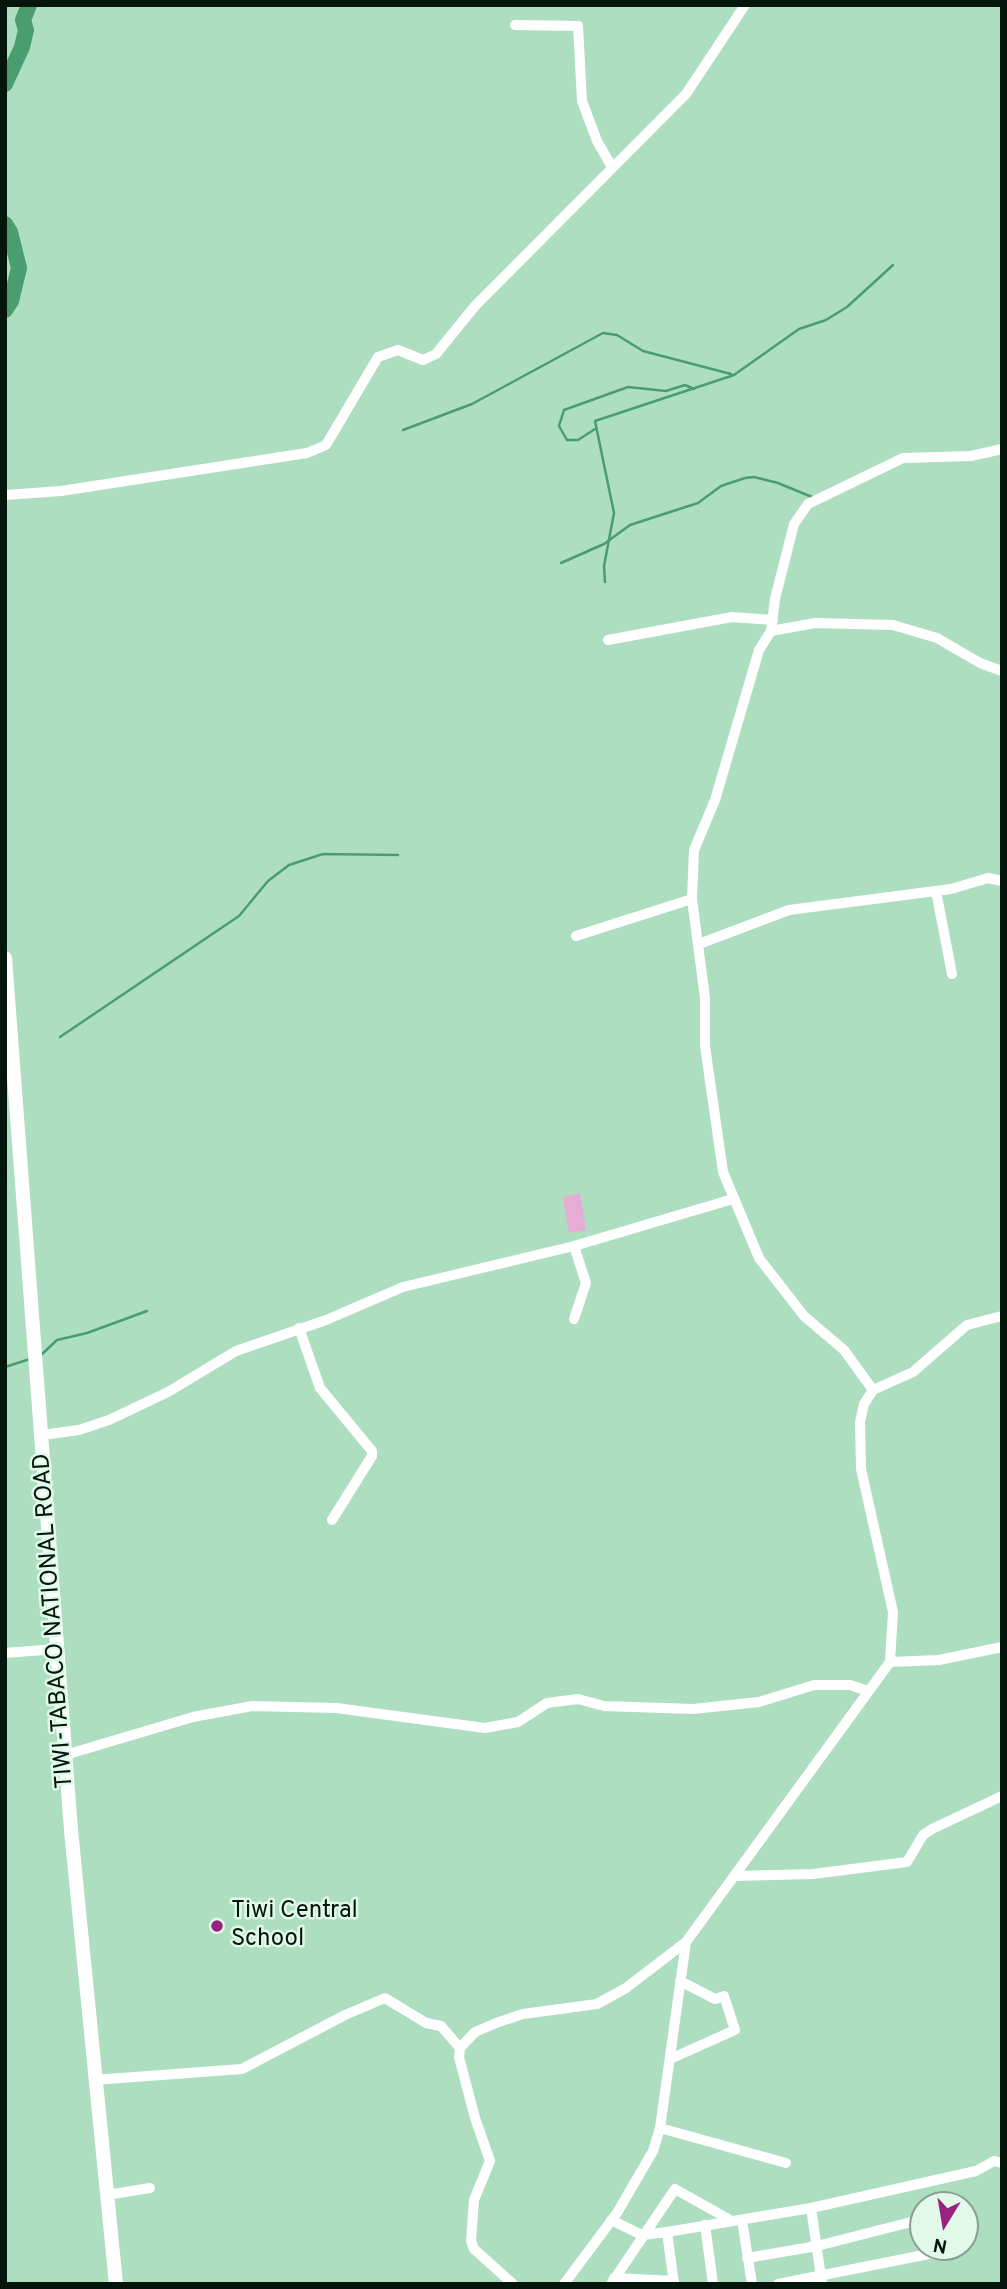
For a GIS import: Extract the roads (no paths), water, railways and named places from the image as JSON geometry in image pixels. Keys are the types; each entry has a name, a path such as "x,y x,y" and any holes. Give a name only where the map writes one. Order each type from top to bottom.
{"main road":[{"name":"TIWI-TABACO NATIONAL ROAD","path":"5,958 65,1755 94,2080 116,2284"}],"street":[{"path":"5,495 61,491 318,451 333,439 365,376 378,357 398,350 423,359 436,354 475,306 686,94 745,5"},
{"path":"515,25 578,26 582,101 597,141 612,167"},
{"path":"873,1390 844,1350 804,1316 777,1283 760,1258 723,1172 705,1046 706,1013 692,899 694,850 715,800 759,650 772,626 794,524 808,505 903,458 971,456 1002,449"},
{"path":"608,639 732,617 772,626 815,623 892,625 937,638 1002,671"},
{"path":"699,944 781,912 951,889 988,878 1002,881"},
{"path":"936,891 951,974"},
{"path":"576,936 692,899"},
{"path":"42,1435 79,1430 109,1420 168,1392 236,1351 425,1280 573,1246 733,1199"},
{"path":"573,1246 586,1283 575,1319"},
{"path":"460,2048 475,2032 496,2023 523,2014 597,2004 626,1988 686,1942 735,1876 890,1662 893,1612 861,1469 860,1422 864,1404 873,1390 913,1372 967,1325 1002,1316"},
{"path":"299,1328 320,1388 372,1451 372,1456 332,1520"},
{"path":"890,1662 939,1660 1002,1647"},
{"path":"5,1654 57,1649"},
{"path":"65,1755 193,1717 252,1706 336,1708 485,1727 518,1722 547,1703 578,1699 604,1706 694,1709 759,1702 814,1685 850,1685 868,1691"},
{"path":"735,1876 813,1874 907,1861 923,1835 941,1823 1002,1796"},
{"path":"564,2284 642,2175 660,2128 686,1942"},
{"path":"670,2059 735,2030 724,1996 715,1999 680,1981"},
{"path":"94,2080 242,2069 345,2015 385,1998 426,2023 442,2026 460,2048 472,2106 491,2161 474,2200 471,2241 474,2249 513,2284"},
{"path":"660,2128 786,2162"},
{"path":"611,2220 642,2235 667,2232 811,2208 976,2171 994,2161 1002,2164"},
{"path":"107,2194 150,2188"},
{"path":"612,2281 675,2189 736,2220 752,2284"},
{"path":"811,2208 822,2280"},
{"path":"747,2258 817,2246 909,2223"},
{"path":"705,2225 713,2284"},
{"path":"612,2281 674,2282 667,2232"},
{"path":"784,2283 822,2280 909,2259"}],"waterway":[{"path":"5,84 22,47 26,30 23,20 29,5"},
{"path":"5,224 10,232 19,268 11,301 5,310"},
{"path":"605,582 604,566 614,513 595,421 734,375 799,329 826,320 847,307 893,265"},
{"path":"403,430 472,404 603,333 617,335 643,351 731,374"},
{"path":"595,429 578,440 567,440 559,426 564,410 628,387 666,391 685,385 694,389"},
{"path":"561,563 604,544 630,525 698,503 721,486 745,478 754,477 778,483 812,497"},
{"path":"60,1037 239,916 268,881 289,865 323,854 398,855"},
{"path":"40,1356 57,1340 87,1333 147,1311"},
{"path":"5,1367 30,1359"}],"place":[{"name":"Tiwi Central School","path":"217,1926"}]}
